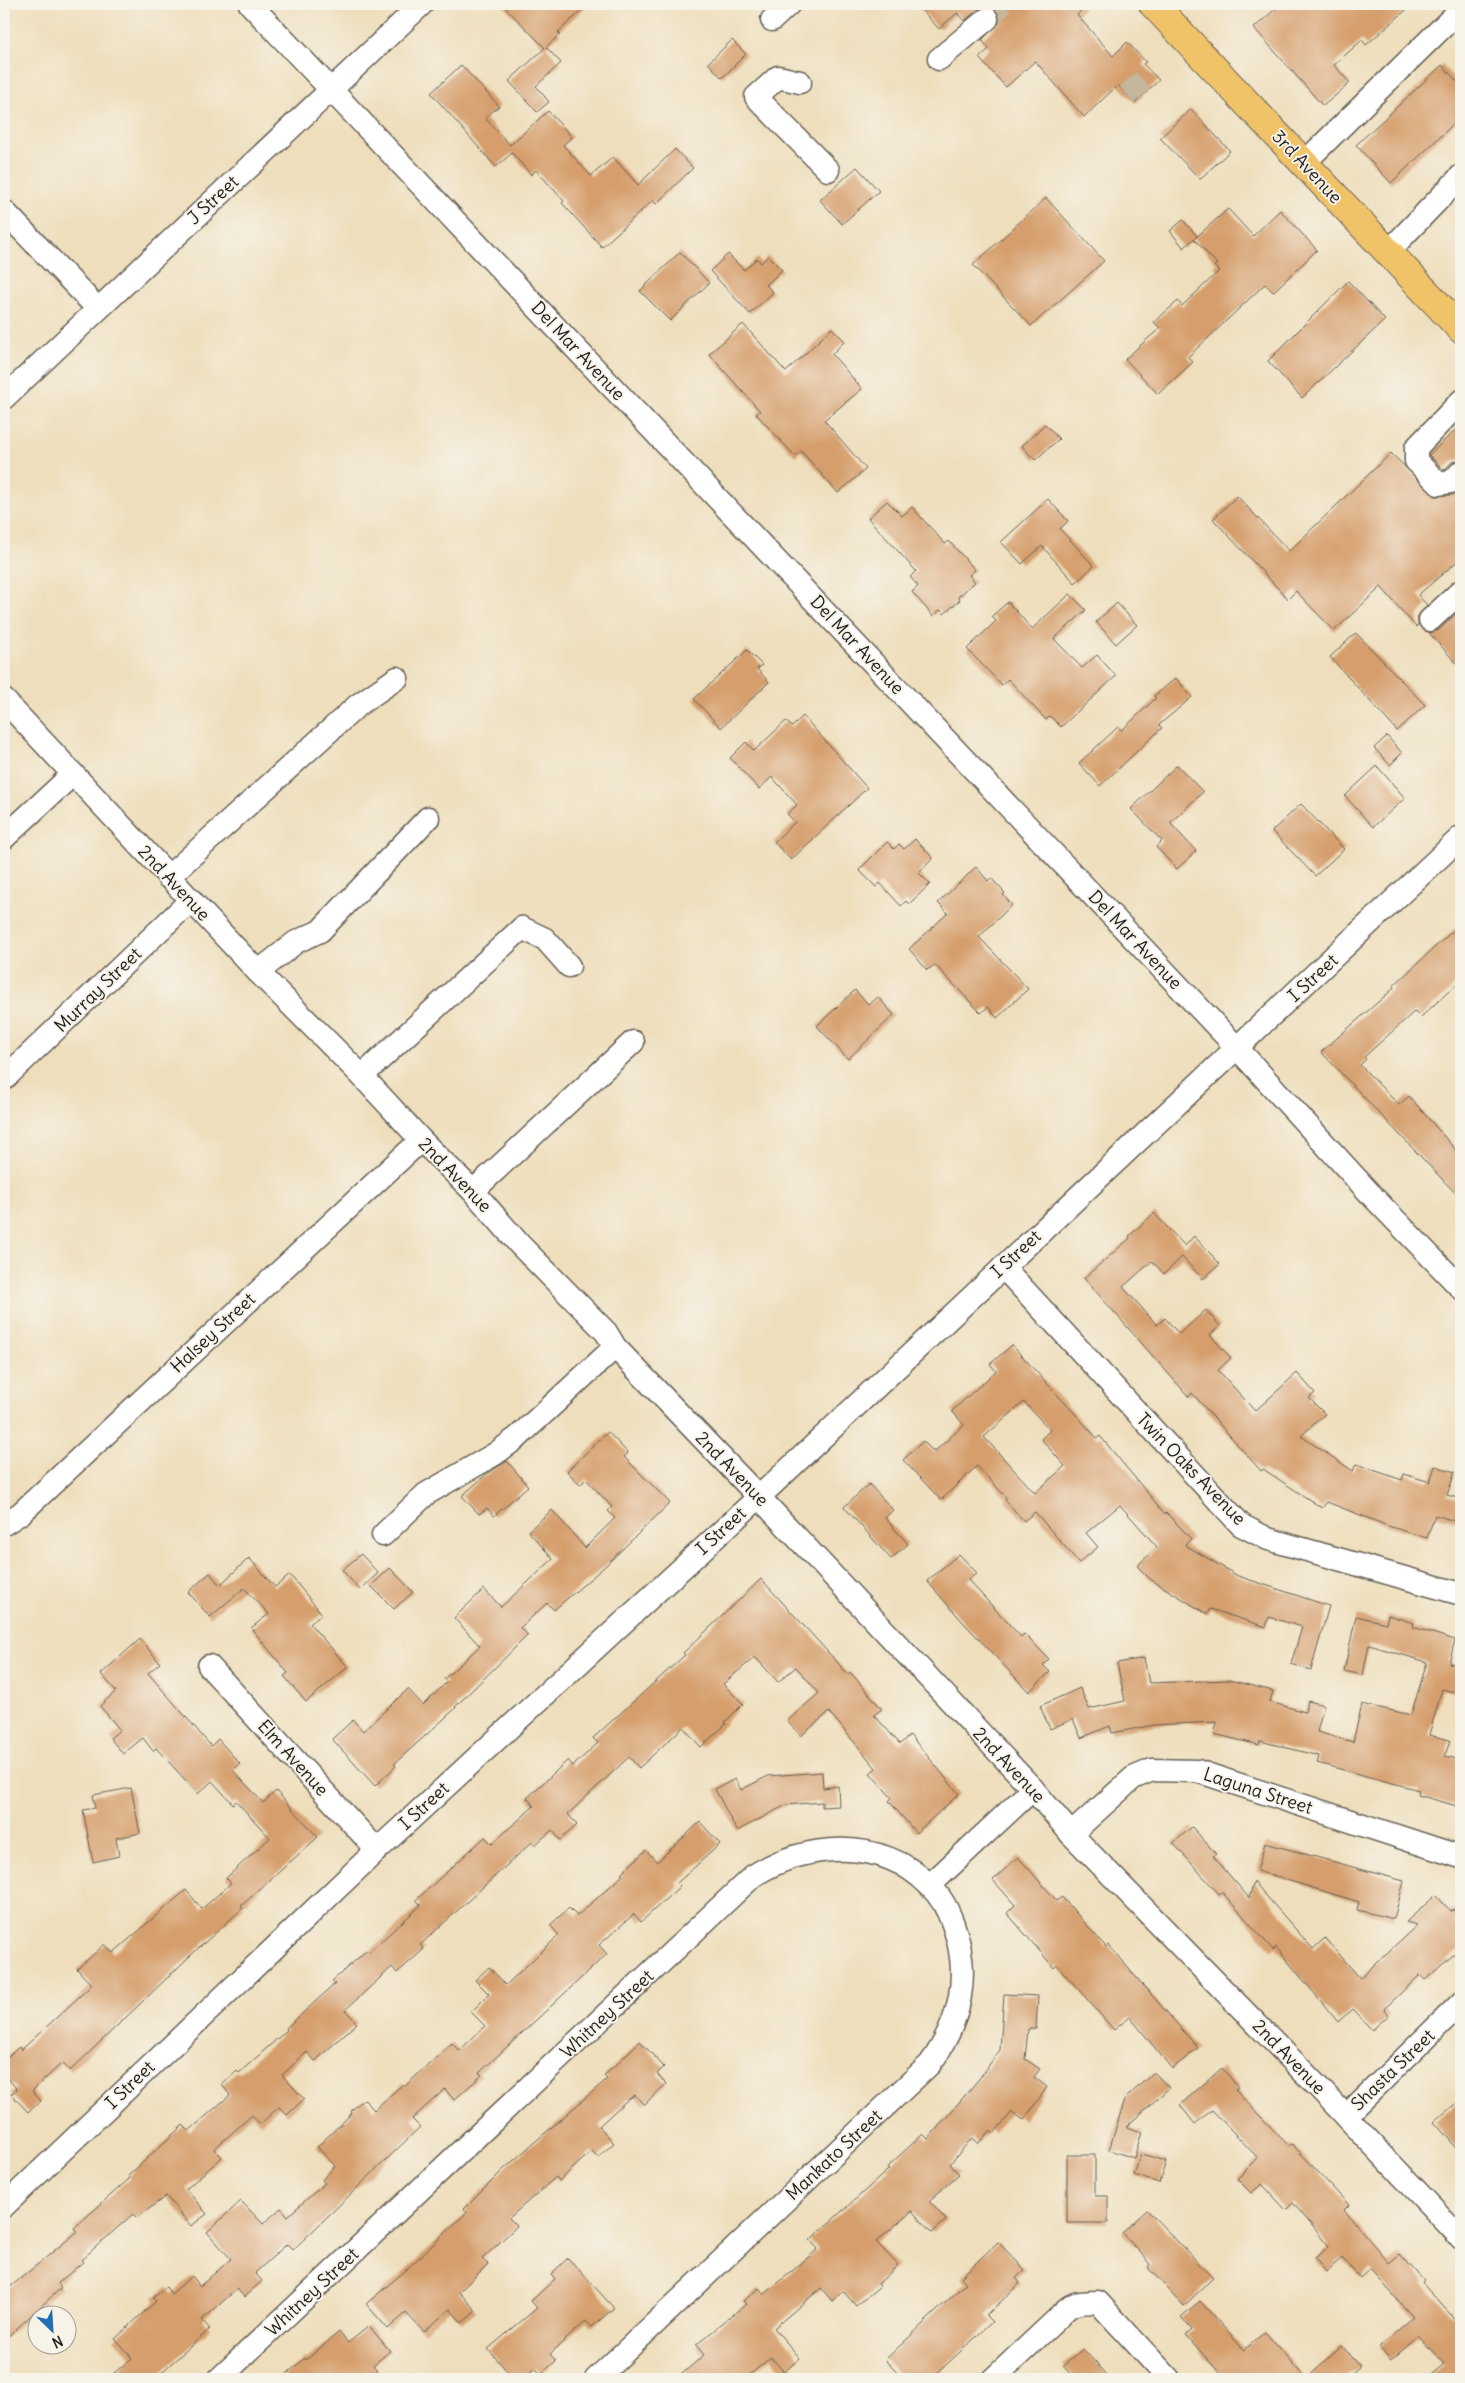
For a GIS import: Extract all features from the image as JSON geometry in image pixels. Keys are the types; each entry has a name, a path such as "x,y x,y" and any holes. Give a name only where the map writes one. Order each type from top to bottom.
{"main road":[{"name":"3rd Avenue","path":"1153,4 1461,329"}],"street":[{"name":"Del Mar Avenue","path":"250,4 1460,1284"},
{"name":"J Street","path":"4,398 422,4"},
{"path":"772,20 789,4"},
{"path":"1304,163 1461,9"},
{"path":"939,59 987,19"},
{"path":"800,82 778,76 756,97 828,170"},
{"path":"1388,252 1461,176"},
{"path":"4,211 98,310"},
{"path":"1461,402 1416,448 1415,456 1416,461 1439,484 1450,482 1461,472"},
{"path":"1430,620 1461,591"},
{"path":"168,877 358,705 397,678"},
{"name":"2nd Avenue","path":"4,700 258,972 362,1076 473,1191 520,1245 606,1332 614,1347 759,1497 1033,1789 1071,1834 1346,2116 1461,2238"},
{"path":"4,838 72,775"},
{"path":"258,972 296,942 320,931 428,818"},
{"name":"I Street","path":"4,2206 377,1850 759,1497 1002,1267 1238,1049 1461,837"},
{"name":"Murray Street","path":"4,1079 191,900"},
{"path":"362,1076 522,928 545,939 570,966"},
{"path":"473,1191 633,1042"},
{"name":"Halsey Street","path":"4,1524 28,1507 422,1140"},
{"name":"Twin Oaks Avenue","path":"1002,1267 1241,1525 1268,1539 1461,1594"},
{"path":"383,1535 426,1494 495,1454 518,1437 614,1347"},
{"name":"Elm Avenue","path":"209,1666 377,1850"},
{"name":"Laguna Street","path":"1071,1834 1133,1778 1152,1770 1197,1771 1461,1857"},
{"path":"930,1885 1033,1789"},
{"name":"Whitney Street","path":"219,2379 753,1876 769,1866 793,1856 821,1849 839,1849 878,1855 914,1872 930,1885"},
{"name":"Mankato Street","path":"596,2379 930,2064 942,2048 958,2011 962,1992 961,1954 950,1917 930,1885"},
{"name":"Shasta Street","path":"1346,2116 1461,2003"},
{"path":"993,2379 1057,2319 1065,2308 1078,2302 1098,2302 1169,2379"}],"building":[{"path":"502,4 589,4 558,32 560,34 546,47 561,63 536,86 549,102 537,112 509,81 545,48"},
{"path":"916,4 1088,4 1077,15 1113,56 1127,42 1146,62 1143,64 1159,80 1135,103 1118,85 1084,117 1035,61 1006,87 979,58 989,49 982,40 999,23 997,11 992,7 985,6 979,9 964,21 957,13 939,29"},
{"path":"1281,4 1413,4 1366,45 1362,40 1334,65 1350,83 1323,106 1254,28"},
{"path":"732,40 746,54 722,78 708,63"},
{"path":"461,65 499,106 485,118 510,145 548,111 572,137 563,145 591,176 613,157 638,185 675,149 693,168 656,204 653,200 602,247 562,203 564,201 536,170 531,175 512,153 496,167 431,93"},
{"path":"1442,65 1461,86 1461,117 1391,183 1356,145"},
{"path":"1191,109 1230,151 1200,179 1160,138"},
{"path":"857,167 879,191 842,224 820,200"},
{"path":"1046,198 1104,261 1031,326 973,265"},
{"path":"1228,209 1253,236 1280,210 1317,250 1273,292 1265,284 1188,357 1193,362 1158,394 1125,359 1160,328 1154,322 1178,301 1182,306 1219,271 1214,266 1217,264 1194,239"},
{"path":"1183,220 1197,236 1184,248 1170,231"},
{"path":"680,252 709,283 670,321 640,291"},
{"path":"728,254 744,270 757,258 761,263 768,256 782,270 766,285 773,292 750,314 710,271"},
{"path":"1348,281 1385,320 1302,398 1268,361"},
{"path":"743,324 786,372 832,328 845,341 832,354 862,389 824,420 866,469 838,493 801,451 795,456 756,414 760,411 709,354"},
{"path":"1045,424 1059,439 1035,460 1022,446"},
{"path":"1461,425 1461,459 1452,462 1444,470 1429,455"},
{"path":"1391,453 1435,496 1453,495 1461,490 1461,558 1418,595 1427,605 1418,616 1418,625 1416,627 1381,587 1334,631 1296,591 1288,599 1213,519 1237,496 1289,551"},
{"path":"1048,499 1068,521 1060,529 1094,566 1075,583 1042,546 1022,564 1001,542"},
{"path":"887,501 902,516 912,507 945,544 949,541 975,570 969,575 975,582 958,597 960,600 944,614 940,610 933,616 912,592 918,586 910,577 916,571 868,518"},
{"path":"1070,594 1086,610 1054,639 1082,668 1097,655 1116,676 1061,727 1050,716 1046,720 1008,679 1002,685 967,649 996,621 992,616 1008,602 1032,629"},
{"path":"1117,603 1137,625 1116,644 1096,622"},
{"path":"1461,609 1461,668 1429,633 1439,630"},
{"path":"1356,633 1425,705 1397,731 1330,657"},
{"path":"747,650 762,665 757,669 769,682 721,728 694,699"},
{"path":"1176,678 1192,697 1159,725 1162,728 1100,786 1079,763 1118,727 1122,730 1156,698 1154,696"},
{"path":"803,716 867,788 791,860 774,842 795,822 787,814 797,805 772,777 759,789 730,758 746,742 754,751 786,721 792,727"},
{"path":"1387,736 1402,753 1390,765 1374,748"},
{"path":"1177,765 1203,792 1170,823 1196,851 1177,869 1156,847 1162,841 1131,809"},
{"path":"1377,766 1405,798 1373,827 1345,796"},
{"path":"1301,804 1344,849 1315,876 1272,831"},
{"path":"915,839 933,858 919,873 930,884 909,904 906,901 901,906 880,883 876,887 859,870 887,842 894,849 899,844 904,849"},
{"path":"976,867 988,881 991,878 1005,893 1003,895 1012,905 979,937 1028,989 997,1018 988,1007 981,1013 935,965 927,970 909,949 948,913 938,903"},
{"path":"1461,923 1461,980 1421,1017 1415,1011 1364,1057 1366,1059 1360,1065 1399,1105 1409,1096 1461,1156 1461,1199 1321,1052 1394,988 1393,986"},
{"path":"855,990 869,1005 878,997 894,1015 848,1059 817,1026"},
{"path":"1154,1213 1185,1246 1194,1236 1220,1264 1203,1279 1182,1257 1164,1274 1152,1261 1123,1287 1157,1325 1165,1318 1179,1334 1206,1310 1220,1326 1210,1335 1231,1358 1218,1370 1255,1411 1297,1373 1315,1393 1309,1398 1325,1414 1301,1436 1353,1471 1356,1464 1402,1480 1404,1474 1430,1482 1435,1466 1455,1472 1447,1495 1461,1499 1461,1523 1435,1515 1427,1538 1388,1526 1327,1502 1322,1508 1263,1469 1261,1471 1192,1393 1189,1397 1084,1278 1130,1238 1129,1236"},
{"path":"1012,1345 1097,1438 1100,1436 1165,1514 1166,1512 1191,1539 1185,1545 1238,1576 1329,1606 1311,1670 1291,1664 1302,1627 1269,1617 1266,1627 1210,1609 1207,1614 1150,1579 1137,1566 1157,1547 1120,1505 1086,1533 1098,1547 1079,1563 1035,1512 1024,1521 1005,1500 1007,1498 977,1466 941,1500 903,1460 923,1441 934,1452 964,1425 952,1411 996,1371 990,1364","holes":["1024,1402 1050,1430 1041,1439 1065,1466 1035,1493 984,1437"]},
{"path":"608,1432 628,1453 624,1457 670,1503 604,1567 554,1610 547,1603 520,1628 528,1635 456,1708 394,1764 396,1766 375,1786 332,1739 353,1720 363,1731 408,1689 423,1705 447,1682 444,1679 480,1646 454,1618 484,1589 501,1607 553,1559 528,1531 552,1510 585,1548 615,1518 608,1511 612,1507 586,1479 580,1485 567,1471"},
{"path":"507,1461 528,1486 494,1516 487,1508 479,1514 462,1496 487,1474"},
{"path":"869,1484 893,1510 885,1518 908,1544 891,1559 844,1507"},
{"path":"361,1554 378,1573 360,1590 342,1570"},
{"path":"959,1554 977,1573 968,1580 1021,1637 1024,1634 1049,1659 1043,1665 1050,1672 1029,1692 927,1581"},
{"path":"249,1558 275,1587 290,1575 322,1614 310,1624 348,1667 306,1702 284,1676 288,1673 251,1628 269,1614 244,1588 210,1617 188,1592 210,1573 220,1585"},
{"path":"390,1568 413,1592 394,1609 371,1586"},
{"path":"761,1579 848,1674 850,1672 882,1709 874,1715 900,1744 910,1735 959,1794 916,1833 889,1801 892,1798 870,1773 876,1768 829,1712 801,1736 787,1721 819,1693 796,1667 778,1682 755,1657 723,1684 743,1704 725,1722 726,1724 701,1747 683,1727 639,1768 629,1757 568,1814 577,1825 560,1840 552,1830 535,1845 532,1842 420,1945 424,1949 397,1973 392,1967 345,2010 357,2023 315,2061 307,2052 282,2075 304,2099 287,2115 279,2107 260,2124 252,2115 214,2149 222,2157 186,2189 207,2214 191,2226 166,2196 137,2218 133,2214 58,2283 61,2288 41,2306 28,2306 28,2318 4,2340 4,2292 77,2232 74,2228 130,2178 128,2176 183,2125 189,2131 230,2095 222,2085 237,2071 239,2073 287,2030 286,2028 335,1984 332,1981 367,1950 369,1952 421,1905 416,1900 485,1837 492,1844 534,1806 527,1798 568,1760 573,1766 598,1743 593,1738 685,1655 683,1653"},
{"path":"1388,1615 1414,1623 1413,1627 1455,1640 1449,1663 1461,1666 1461,1694 1442,1689 1429,1735 1450,1740 1445,1756 1461,1760 1461,1790 1457,1806 1418,1795 1419,1790 1317,1763 1319,1756 1260,1741 1259,1745 1214,1734 1217,1722 1154,1725 1112,1733 1110,1726 1081,1738 1073,1719 1050,1729 1040,1706 1080,1688 1089,1709 1125,1701 1117,1663 1144,1658 1149,1683 1229,1680 1273,1691 1270,1702 1305,1712 1308,1701 1324,1705 1317,1732 1353,1742 1362,1704 1411,1715 1427,1662 1369,1645 1363,1675 1344,1671 1356,1616 1386,1623"},
{"path":"140,1639 160,1663 148,1673 211,1746 218,1739 240,1764 233,1770 263,1803 276,1791 318,1837 241,1906 243,1908 70,2071 62,2063 32,2091 41,2101 28,2112 11,2094 17,2089 4,2074 4,2060 19,2047 21,2050 92,1985 77,1969 105,1944 113,1953 186,1890 202,1909 231,1883 226,1878 270,1838 236,1801 233,1804 212,1781 198,1794 156,1748 153,1751 143,1738 123,1754 110,1738 120,1730 100,1706 116,1691 101,1674"},
{"path":"822,1772 823,1788 838,1786 839,1806 822,1807 822,1802 786,1805 737,1831 715,1789 735,1779 741,1790 768,1776"},
{"path":"131,1788 140,1833 116,1838 119,1856 93,1862 83,1810 95,1808 93,1795"},
{"path":"700,1822 720,1844 677,1883 680,1886 641,1922 634,1914 599,1945 607,1954 479,2073 482,2075 454,2100 445,2089 412,2119 420,2127 293,2250 287,2244 255,2273 262,2281 244,2297 237,2289 202,2320 210,2329 154,2379 107,2379 132,2358 115,2339 156,2301 153,2298 166,2287 171,2294 192,2276 200,2286 231,2259 207,2232 241,2201 263,2224 281,2208 288,2216 325,2183 322,2180 335,2166 317,2147 352,2113 351,2111 364,2099 374,2110 403,2084 405,2086 452,2043 459,2051 485,2026 471,2012 489,1994 475,1980 489,1967 506,1985 559,1935 550,1925 569,1908 577,1916 623,1875 621,1874 646,1850 657,1862"},
{"path":"1192,1827 1216,1854 1213,1856 1249,1898 1254,1882 1313,1949 1325,1938 1360,1978 1417,1925 1406,1922 1436,1895 1451,1912 1453,1909 1461,1918 1461,1948 1425,1980 1420,1975 1384,2009 1389,2015 1372,2030 1352,2009 1338,2022 1276,1947 1273,1950 1222,1892 1219,1894 1173,1843"},
{"path":"1265,1843 1404,1881 1394,1919 1357,1910 1359,1902 1257,1871"},
{"path":"1018,1857 1057,1901 1062,1897 1106,1947 1108,1945 1198,2048 1172,2069 1130,2017 1114,2030 1057,1965 1054,1968 1007,1913 1015,1905 993,1880"},
{"path":"1004,1994 1038,1996 1036,2029 1028,2029 1025,2059 1040,2069 1034,2077 1047,2087 1024,2120 1012,2112 994,2133 990,2130 978,2144 972,2138 950,2164 959,2174 929,2201 946,2220 932,2233 912,2211 876,2242 898,2265 878,2284 880,2286 856,2306 843,2291 832,2301 821,2288 774,2328 800,2358 784,2372 771,2357 745,2379 676,2379 704,2355 696,2345 746,2304 743,2301 759,2288 764,2295 818,2249 810,2240 889,2169 887,2167 923,2134 928,2139 978,2080 1000,2050"},
{"path":"640,2041 664,2067 657,2074 666,2084 644,2105 635,2095 627,2100 599,2126 614,2143 598,2157 592,2151 559,2181 556,2177 509,2218 517,2226 482,2259 488,2264 459,2292 476,2311 462,2323 450,2309 424,2332 406,2313 388,2329 366,2304 405,2271 467,2212 464,2209 505,2168 607,2079 604,2076"},
{"path":"1222,2068 1238,2087 1235,2090 1289,2146 1292,2144 1349,2205 1344,2210 1389,2263 1400,2254 1424,2281 1422,2283 1461,2326 1461,2379 1427,2379 1445,2364 1419,2336 1391,2360 1379,2347 1413,2317 1370,2269 1360,2278 1342,2258 1326,2272 1315,2258 1329,2246 1293,2203 1286,2210 1262,2184 1251,2193 1237,2179 1258,2158 1212,2110 1195,2124 1180,2105"},
{"path":"1154,2072 1169,2088 1126,2127 1142,2132 1134,2158 1109,2150 1125,2099"},
{"path":"1461,2099 1461,2153 1434,2122"},
{"path":"1141,2154 1166,2161 1159,2183 1134,2175"},
{"path":"1067,2155 1095,2155 1095,2196 1108,2196 1108,2223 1067,2223"},
{"path":"1147,2210 1213,2278 1184,2306 1148,2268 1151,2264 1122,2233"},
{"path":"998,2242 1025,2270 1016,2278 1020,2283 986,2316 992,2322 931,2379 903,2379 885,2360 966,2283 961,2277"},
{"path":"568,2258 614,2308 592,2327 586,2321 550,2354 556,2361 541,2374 535,2368 522,2379 514,2379 488,2349 537,2308 531,2301 555,2279 551,2274"},
{"path":"1200,2301 1244,2350 1265,2332 1306,2379 1225,2379 1186,2335 1192,2330 1181,2317"},
{"path":"369,2326 390,2351 373,2365 385,2379 281,2379 339,2332 348,2343"},
{"path":"1342,2346 1360,2366 1345,2379 1306,2379"},
{"path":"1083,2349 1111,2379 1075,2379 1063,2366"}],"tunnel":[{"path":"987,19 1003,4"},
{"path":"1127,95 1152,73"}]}
